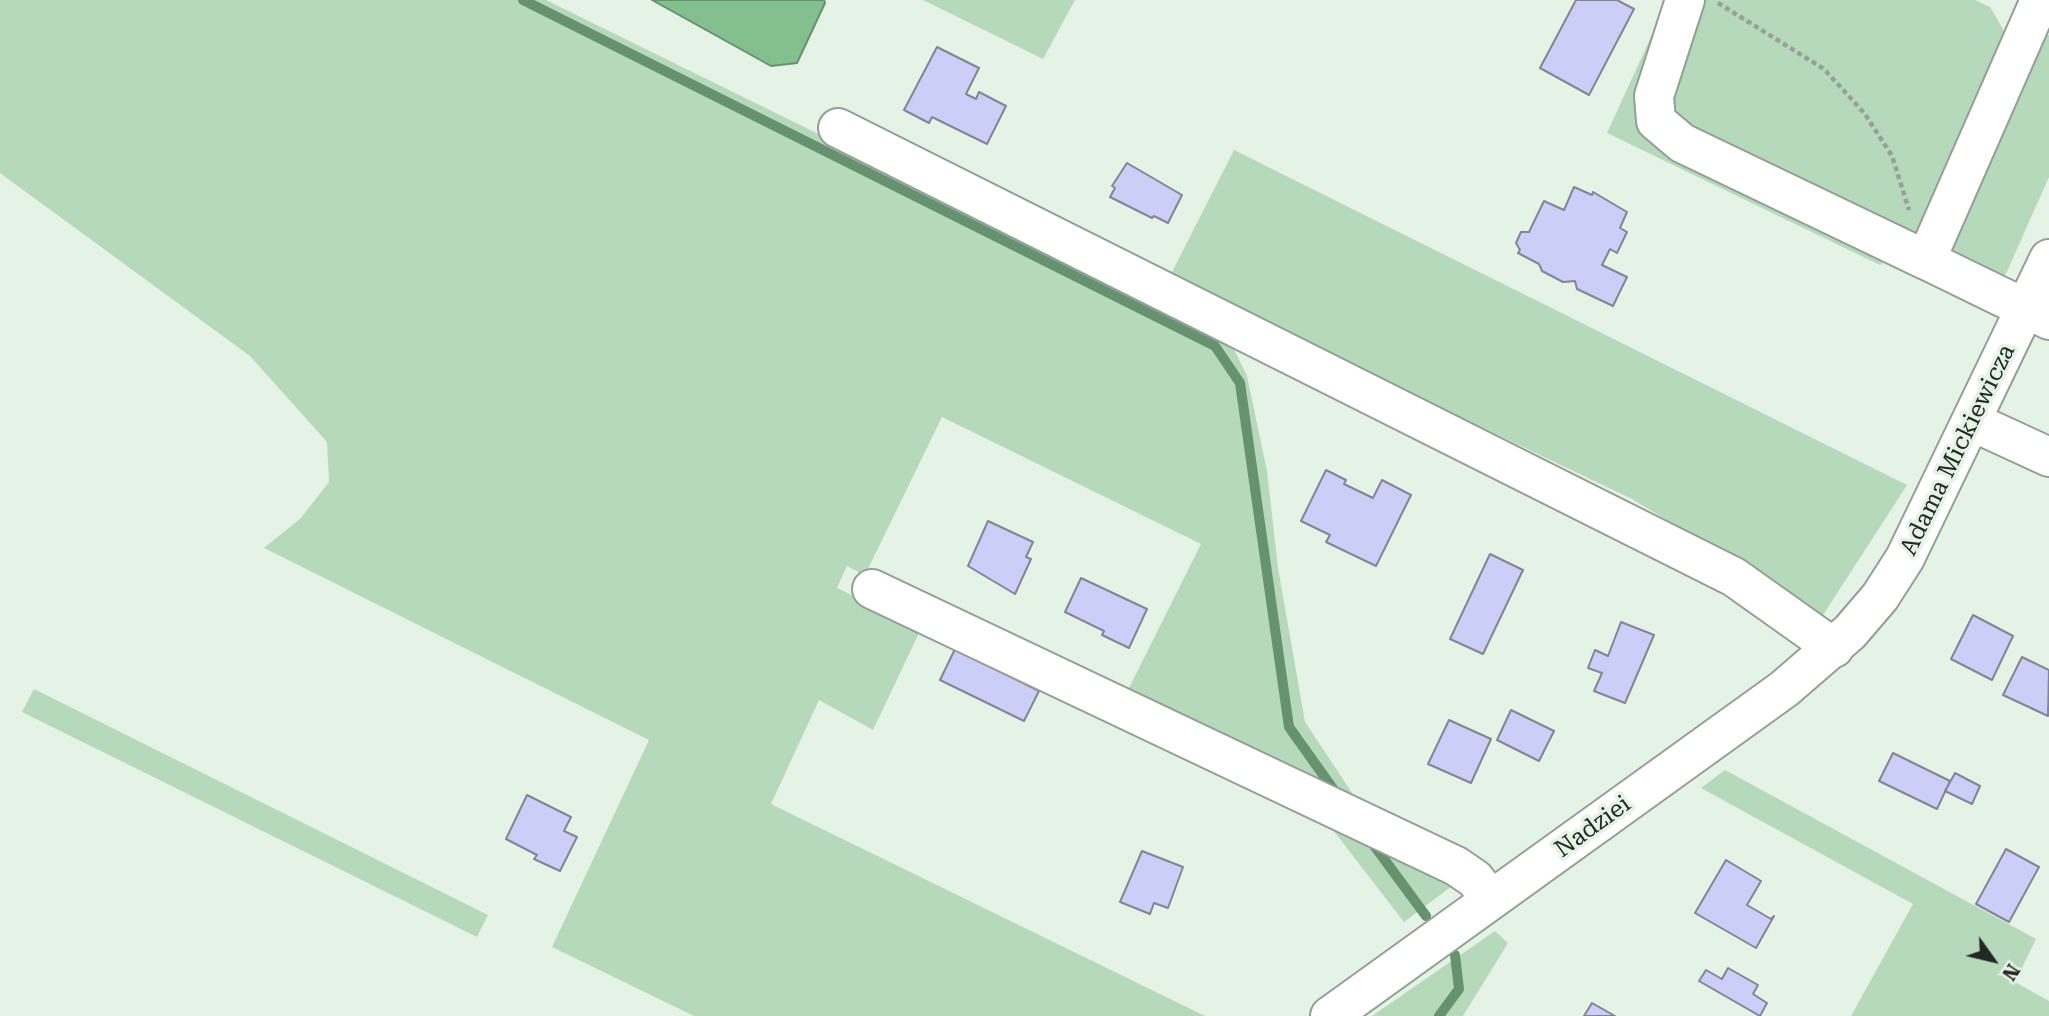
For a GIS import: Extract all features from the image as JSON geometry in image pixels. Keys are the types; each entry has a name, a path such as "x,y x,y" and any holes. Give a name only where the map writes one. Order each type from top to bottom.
{"street":[{"path":"1685,0 1654,96 1656,121 1682,144 2038,315"},
{"path":"1926,260 2036,6"},
{"path":"838,128 1734,577 1842,640"},
{"name":"Adama Mickiewicza","path":"1842,640 1880,597 1905,558 1973,422 2038,315 2049,258"},
{"path":"1973,422 2049,457"},
{"path":"872,589 1456,866 1475,879 1491,900"},
{"name":"Nadziei","path":"1330,1016 1784,690 1842,640"}],"path":[{"path":"1713,0 1824,69 1865,114 1892,156 1926,260"}],"shaded area":[{"path":"0,0 546,0 1227,335 1247,376 1267,471 1278,568 1305,722 1364,811 1125,696 1201,544 942,417 865,575 847,566 837,588 921,629 873,730 819,700 771,804 1205,1016 694,1016 552,947 649,740 264,548 301,518 329,482 327,442 250,356 0,173"},
{"path":"652,0 824,0 825,3 797,63 771,66"},
{"path":"923,0 1075,0 1043,59"},
{"path":"1668,0 1975,0 1990,7 2010,41 1942,202 1909,243 1880,265 1607,133"},
{"path":"2049,35 2049,177 2001,285 1953,253 1948,234 2039,36"},
{"path":"1234,150 1907,485 1823,615 1632,499 1169,278"},
{"path":"34,689 488,915 477,937 22,712"},
{"path":"1725,770 2036,939 2015,982 2049,1001 2049,1016 1851,1016 1913,904 1701,788"},
{"path":"1326,821 1456,883 1404,922"},
{"path":"1495,931 1508,943 1463,1016 1372,1016"}],"building":[{"path":"1576,0 1617,0 1634,9 1589,95 1540,68"},
{"path":"937,47 979,68 966,94 976,99 979,92 1006,106 987,144 932,117 929,123 904,110"},
{"path":"1127,163 1182,195 1168,223 1110,197 1115,188 1112,186"},
{"path":"1574,187 1592,195 1593,192 1627,212 1620,228 1627,232 1617,253 1610,249 1602,265 1627,277 1613,306 1577,289 1575,281 1563,282 1542,271 1539,264 1518,253 1520,250 1516,243 1521,232 1529,232 1544,201 1564,210"},
{"path":"1326,470 1346,480 1344,484 1373,498 1382,480 1411,495 1376,566 1326,542 1330,535 1301,521"},
{"path":"988,521 1033,542 1026,557 1031,559 1015,594 968,566"},
{"path":"1490,554 1523,570 1483,654 1450,639"},
{"path":"1081,578 1147,609 1129,648 1102,635 1104,631 1065,612"},
{"path":"1973,615 2013,636 1992,680 1951,659"},
{"path":"1621,622 1654,635 1625,703 1594,691 1602,673 1588,668 1595,650 1608,656"},
{"path":"955,649 1039,691 1024,721 940,680"},
{"path":"2022,657 2049,670 2048,716 2003,695"},
{"path":"1511,710 1554,731 1539,761 1497,740"},
{"path":"1449,720 1491,739 1471,783 1428,764"},
{"path":"1893,753 1950,781 1937,809 1879,781"},
{"path":"1955,773 1980,786 1972,804 1945,791"},
{"path":"527,795 571,817 564,831 577,837 560,871 534,859 537,855 506,839"},
{"path":"2006,849 2039,867 2009,922 1976,904"},
{"path":"1142,851 1183,867 1168,908 1154,903 1150,914 1120,902"},
{"path":"1726,860 1761,881 1747,905 1771,919 1774,916 1756,948 1695,913"},
{"path":"1728,968 1758,985 1753,994 1767,1003 1760,1016 1699,981 1706,970 1722,979"},
{"path":"1592,1003 1615,1016 1584,1016"}],"waterway":[{"path":"523,0 1215,346 1240,383 1289,727 1336,793"},
{"path":"1370,840 1426,916"},
{"path":"1439,1016 1459,989 1455,955"}]}
